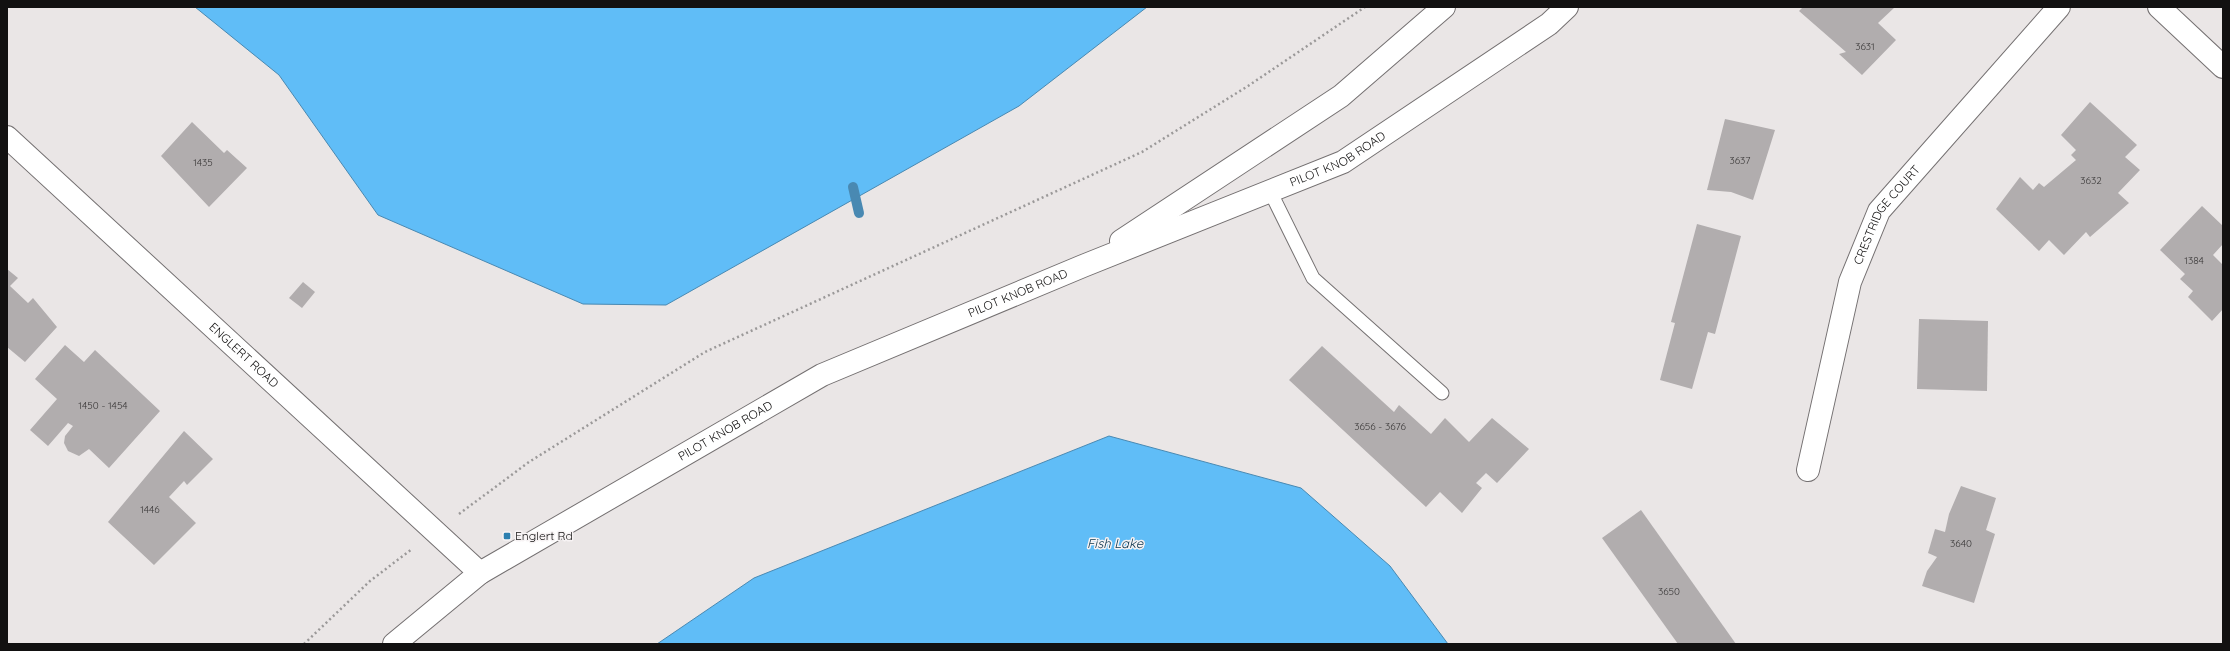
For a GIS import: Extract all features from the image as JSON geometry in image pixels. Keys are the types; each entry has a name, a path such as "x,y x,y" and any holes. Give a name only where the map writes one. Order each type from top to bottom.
{"main road":[{"name":"PILOT KNOB ROAD","path":"1083,266 1341,96 1444,7"},
{"name":"PILOT KNOB ROAD","path":"394,644 480,573 822,375 1083,266 1343,162 1549,24 1567,7"},
{"name":"CRESTRIDGE COURT","path":"1808,470 1850,282 1879,211 2059,7"},
{"path":"2159,7 2223,67"},
{"name":"ENGLERT ROAD","path":"7,137 480,573"}],"lane":[{"path":"1270,191 1313,278 1442,392"}],"path":[{"path":"304,644 370,581 529,462 705,352 1142,152 1248,86 1365,7"}],"water":[{"path":"195,7 1147,7 1019,106 666,305 583,304 378,215 279,75"},
{"name":"Fish Lake","path":"1109,436 1301,488 1390,566 1448,644 657,644 754,578"}],"building":[{"path":"1803,7 1895,7 1878,23 1896,40 1862,75 1839,54 1846,52 1799,11"},
{"path":"2090,102 2137,145 2125,157 2140,170 2118,193 2129,203 2090,237 2086,232 2064,255 2049,240 2039,251 1996,209 2020,177 2033,190 2039,183 2044,187 2076,160 2071,155 2076,150 2061,135"},
{"path":"1725,119 1775,130 1753,200 1731,192 1707,190"},
{"path":"192,122 224,153 227,150 247,168 209,207 161,156"},
{"path":"2202,206 2223,226 2223,244 2213,255 2223,265 2223,309 2212,321 2188,297 2193,291 2180,279 2185,274 2160,250"},
{"path":"1697,224 1741,236 1715,334 1708,332 1692,389 1660,380 1675,323 1671,322"},
{"path":"7,269 18,278 10,286 28,303 33,298 57,327 25,362 7,347"},
{"path":"303,282 315,292 302,308 289,298"},
{"path":"1919,319 1988,321 1987,391 1917,389"},
{"path":"65,345 84,362 95,350 160,411 109,468 89,449 79,456 68,451 64,443 65,436 73,426 68,423 48,446 30,430 57,399 35,379"},
{"path":"1322,346 1394,412 1399,405 1431,434 1445,418 1469,442 1492,418 1529,449 1497,483 1486,473 1476,483 1482,488 1462,513 1440,492 1426,507 1289,380"},
{"path":"184,431 213,459 187,485 184,481 169,497 196,523 154,565 108,522"},
{"path":"1961,486 1996,498 1986,530 1995,534 1974,603 1922,586 1927,571 1937,557 1928,553 1935,529 1945,532 1949,514"},
{"path":"1641,510 1736,644 1678,644 1602,538"}],"waterway":[{"path":"853,187 859,213"}],"place":[{"name":"Englert Rd","path":"507,536"}]}
